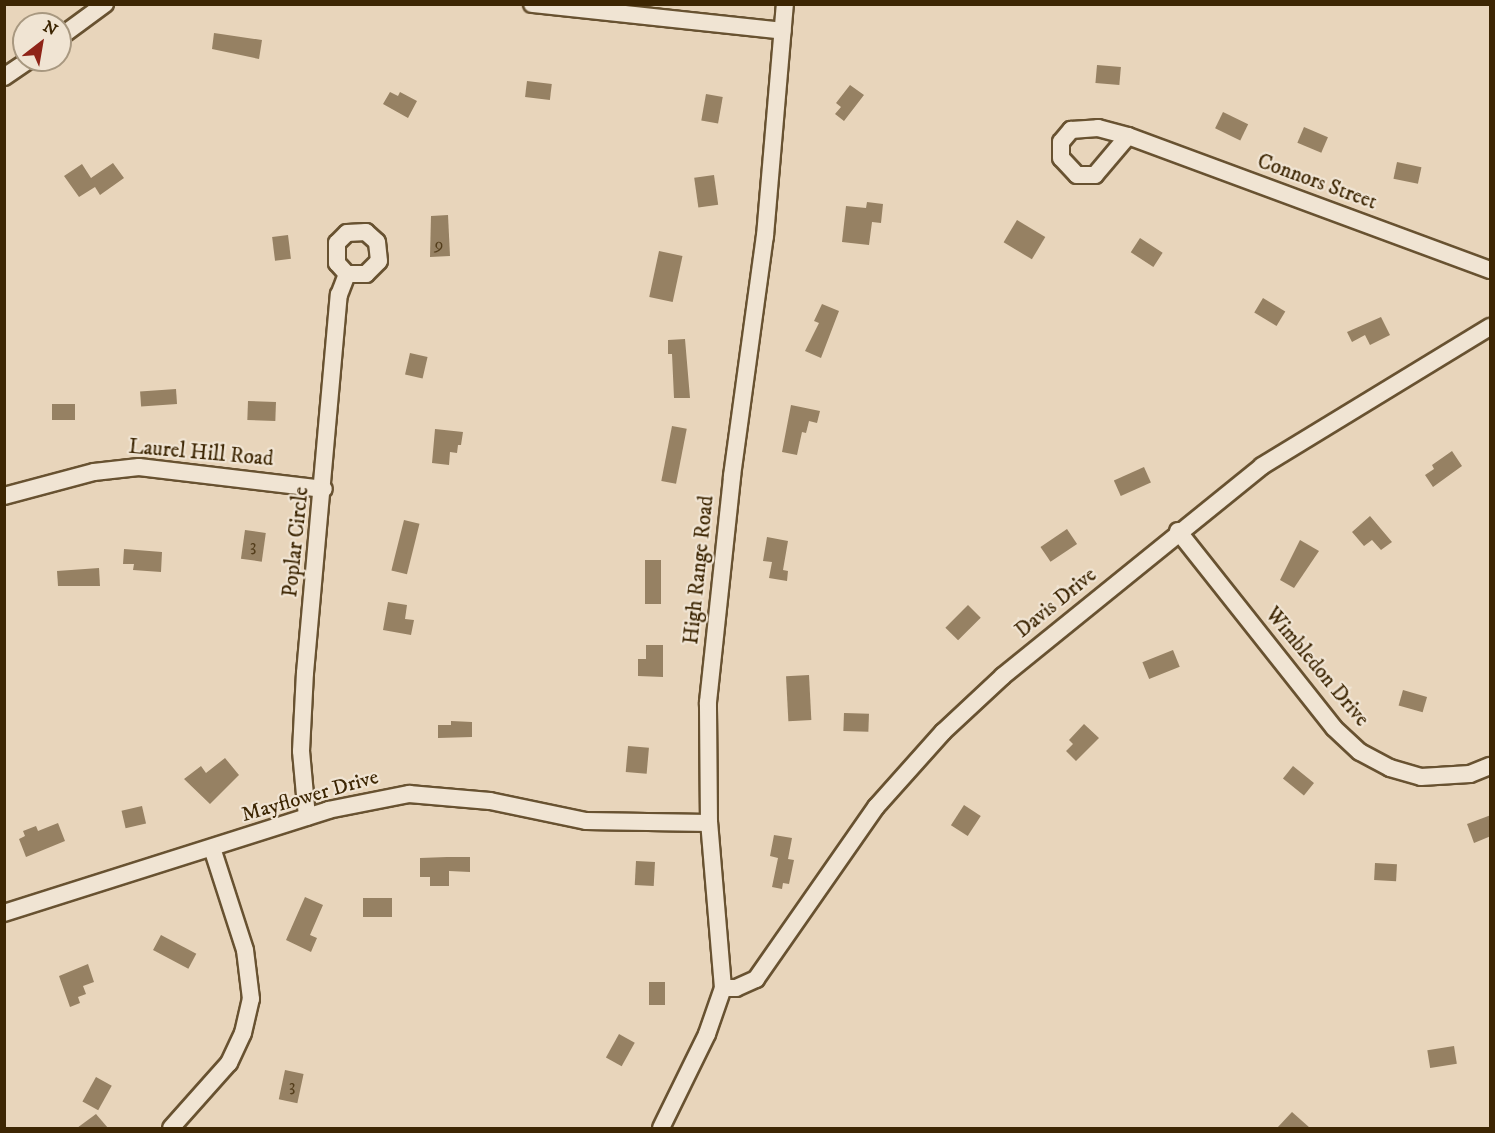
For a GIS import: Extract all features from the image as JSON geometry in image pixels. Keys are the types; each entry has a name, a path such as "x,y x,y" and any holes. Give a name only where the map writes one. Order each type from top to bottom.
{"street":[{"path":"72,28 105,4"},
{"path":"532,4 783,31"},
{"name":"High Range Road","path":"661,1128 707,1034 723,988 709,823 710,669 732,476 765,236 785,4"},
{"name":"Connors Street","path":"1128,136 1491,270"},
{"name":"Poplar Circle","path":"307,817 301,752 304,684 324,489 339,294 347,274"},
{"name":"Davis Drive","path":"723,988 736,988 756,979 876,807 943,732 1003,676 1178,531 1316,430 1491,327"},
{"name":"Laurel Hill Road","path":"4,496 94,471 139,467 324,489"},
{"name":"Wimbledon Drive","path":"1178,531 1335,728 1360,752 1390,768 1421,777 1470,774 1491,766"},
{"name":"Mayflower Drive","path":"4,913 307,817 360,802 420,794 490,801 586,821 709,823"},
{"path":"171,1128 229,1062 243,1033 251,999 245,950 212,848"}],"building":[{"path":"214,33 262,40 259,59 212,49"},
{"path":"1097,65 1121,67 1119,85 1095,83"},
{"path":"527,81 552,84 550,100 525,97"},
{"path":"850,85 864,95 844,121 835,114 841,107 836,103"},
{"path":"390,92 398,96 400,92 417,101 408,118 383,104"},
{"path":"706,94 723,97 718,124 701,121"},
{"path":"1223,112 1248,124 1240,140 1215,128"},
{"path":"1304,127 1328,137 1321,153 1297,143"},
{"path":"1397,162 1421,167 1418,184 1393,179"},
{"path":"113,163 124,178 100,195 95,187 79,197 64,176 82,164 91,178"},
{"path":"714,175 718,205 698,207 694,178"},
{"path":"867,202 883,204 881,223 872,222 869,245 842,242 846,206 866,208"},
{"path":"448,215 450,256 430,257 431,216"},
{"path":"1017,220 1045,237 1032,259 1004,242"},
{"path":"288,235 291,259 275,261 272,237"},
{"path":"1140,238 1163,253 1153,267 1131,252"},
{"path":"659,251 682,256 673,302 649,297"},
{"path":"1263,298 1285,311 1277,326 1254,313"},
{"path":"822,304 839,311 821,358 805,351 819,323 814,321"},
{"path":"1381,317 1390,335 1370,345 1365,335 1352,342 1347,332"},
{"path":"685,339 690,398 674,398 672,354 668,354 668,340"},
{"path":"410,353 428,357 423,378 405,374"},
{"path":"176,389 177,404 141,406 140,392"},
{"path":"248,401 276,402 275,421 247,420"},
{"path":"52,404 75,404 75,420 52,420"},
{"path":"791,405 820,411 817,423 809,421 806,433 802,432 797,455 782,452"},
{"path":"672,426 687,429 676,484 661,481"},
{"path":"435,429 463,432 457,453 450,452 449,465 432,463"},
{"path":"1452,451 1462,466 1433,487 1425,475 1434,469 1432,465"},
{"path":"1144,467 1151,483 1121,496 1114,480"},
{"path":"1370,516 1392,542 1381,550 1372,540 1364,546 1352,532"},
{"path":"404,520 420,524 407,574 391,570"},
{"path":"1067,529 1077,544 1051,562 1040,547"},
{"path":"245,530 266,533 262,562 241,559"},
{"path":"767,537 788,541 783,570 788,571 787,581 769,578 772,562 763,561"},
{"path":"1300,540 1319,551 1294,588 1280,580"},
{"path":"124,549 162,552 161,572 133,570 134,564 123,564"},
{"path":"645,560 661,560 661,604 645,604"},
{"path":"99,568 100,586 58,586 57,571"},
{"path":"388,602 407,605 405,619 414,620 411,635 383,630"},
{"path":"968,605 981,618 958,640 945,628"},
{"path":"646,645 663,645 663,677 638,676 638,659 646,659"},
{"path":"1173,650 1180,667 1149,679 1142,662"},
{"path":"809,675 811,720 788,721 786,676"},
{"path":"1403,690 1427,697 1423,712 1399,705"},
{"path":"844,713 869,714 868,732 843,731"},
{"path":"451,721 472,722 472,737 438,738 438,725 451,725"},
{"path":"1084,724 1099,738 1076,761 1066,751 1073,744 1069,740"},
{"path":"628,746 649,748 647,774 626,772"},
{"path":"225,758 239,775 210,804 184,779 201,766 206,773"},
{"path":"1293,766 1314,783 1304,795 1283,778"},
{"path":"964,805 981,816 968,836 951,825"},
{"path":"142,806 146,824 126,828 122,811"},
{"path":"1491,815 1491,836 1474,843 1467,824"},
{"path":"58,823 65,841 26,857 19,839 25,836 23,831 36,826 38,831"},
{"path":"774,835 792,838 788,859 794,860 789,884 783,883 782,889 772,887 778,858 770,856"},
{"path":"470,857 470,872 449,871 449,886 430,886 430,877 420,877 420,858"},
{"path":"636,861 655,862 654,886 635,885"},
{"path":"1375,863 1397,864 1396,881 1374,880"},
{"path":"305,897 323,905 310,935 317,938 311,952 286,940"},
{"path":"363,898 392,898 392,917 363,917"},
{"path":"161,935 196,954 188,969 153,950"},
{"path":"88,964 94,982 83,986 86,994 78,997 80,1003 70,1007 59,976"},
{"path":"649,982 665,982 665,1005 649,1005"},
{"path":"619,1034 635,1043 622,1066 606,1058"},
{"path":"1454,1046 1457,1064 1430,1068 1427,1050"},
{"path":"285,1070 304,1074 297,1103 279,1099"},
{"path":"96,1077 112,1086 98,1110 82,1101"},
{"path":"1292,1112 1310,1128 1277,1128"},
{"path":"96,1114 108,1128 77,1128"}]}
